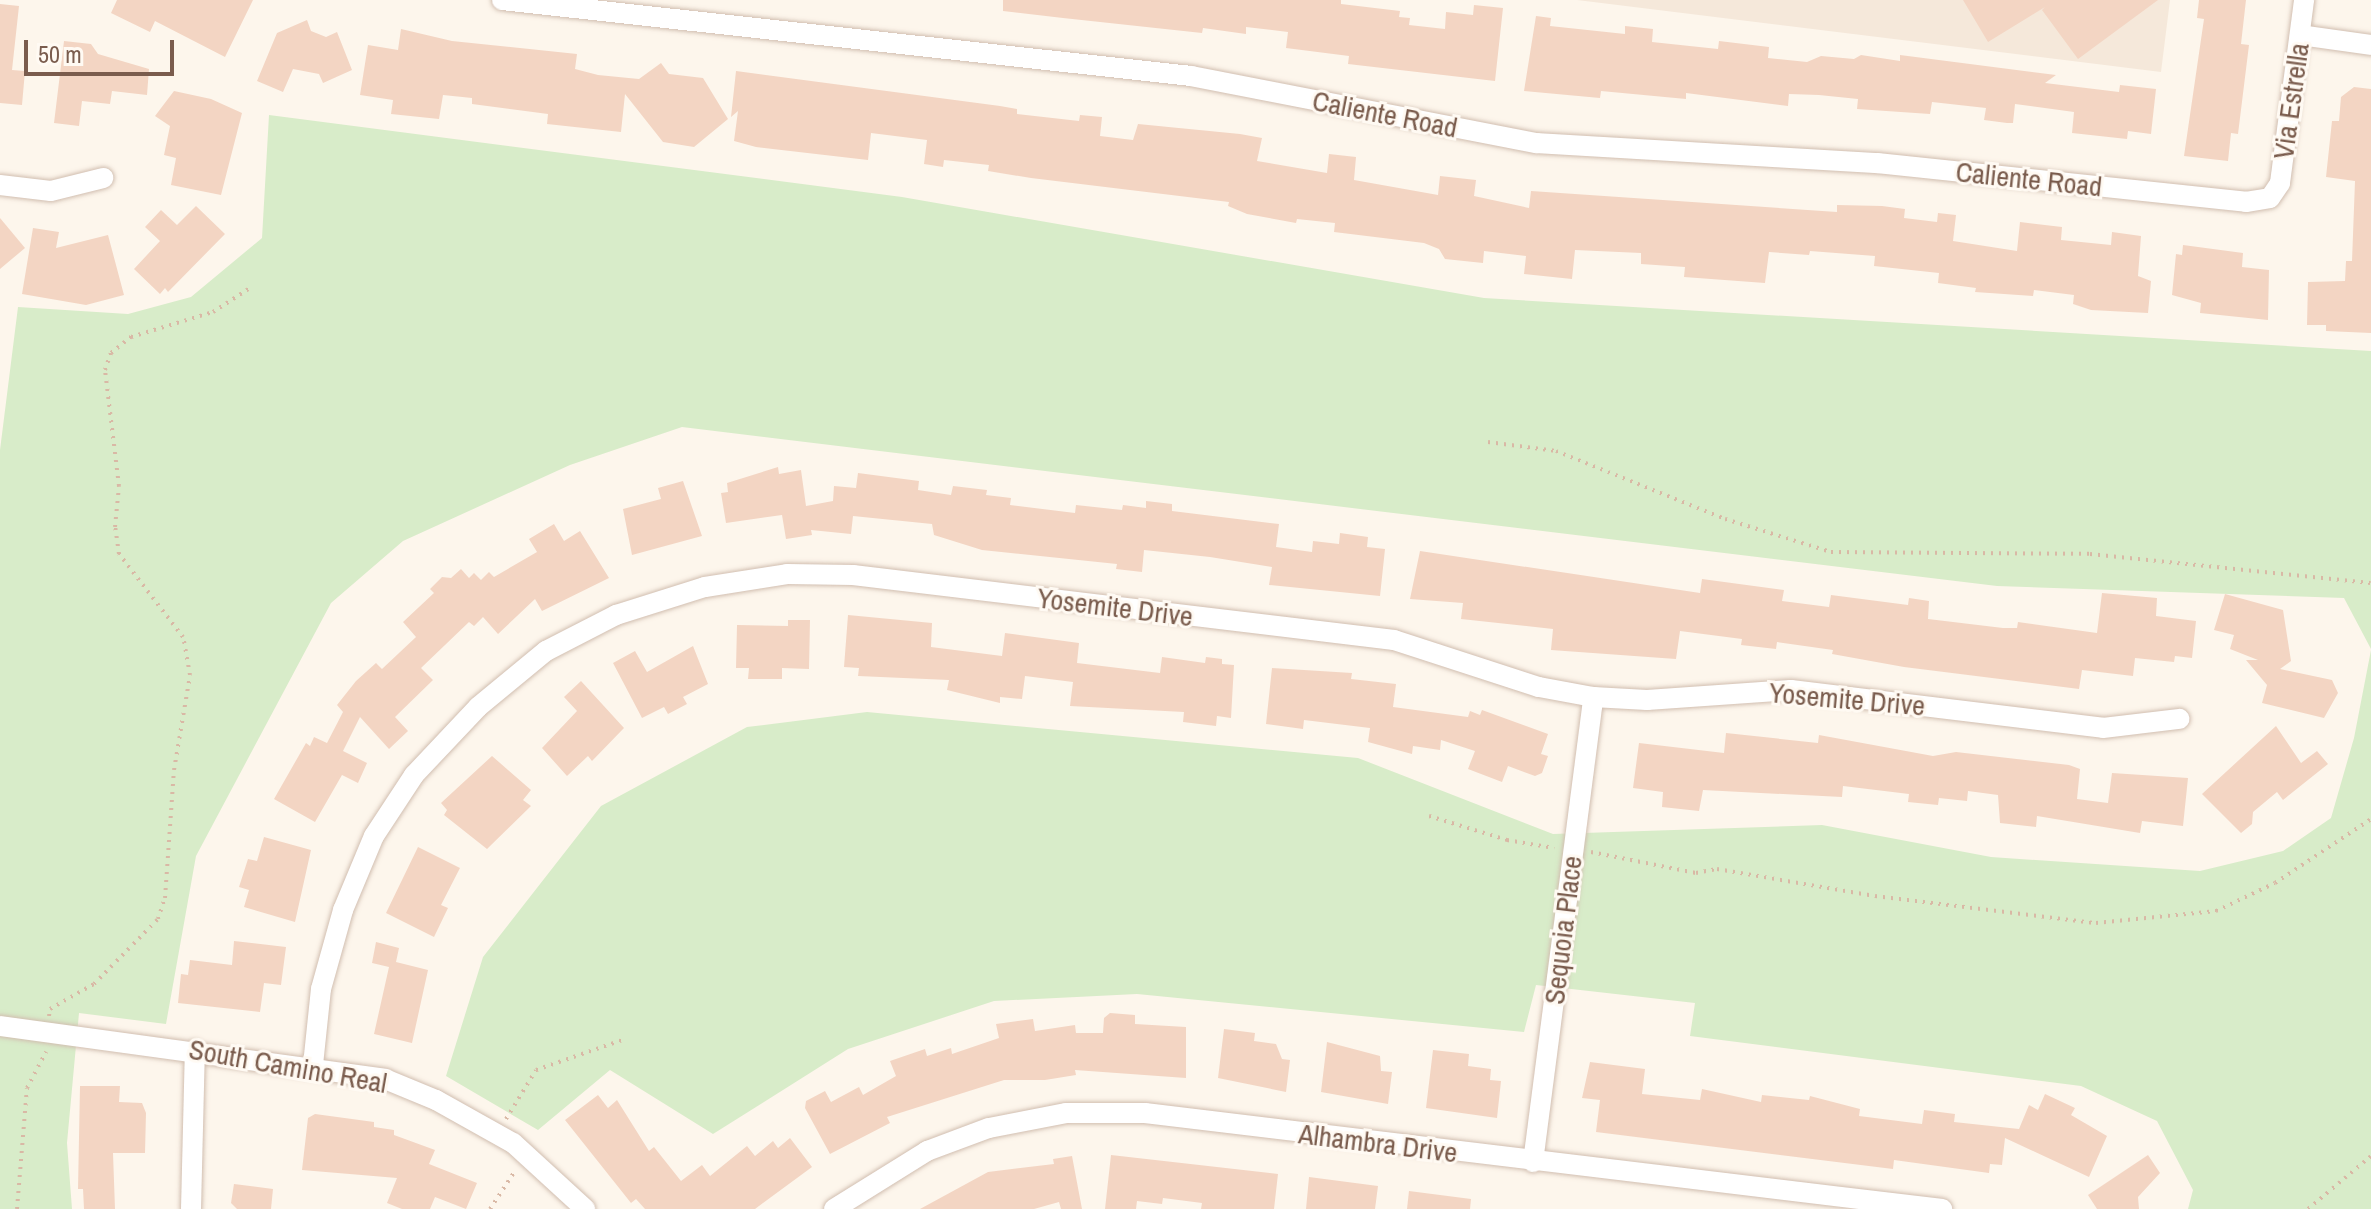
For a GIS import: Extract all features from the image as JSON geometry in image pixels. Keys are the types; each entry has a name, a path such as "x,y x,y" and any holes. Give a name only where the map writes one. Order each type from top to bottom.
{"street":[{"name":"Caliente Road","path":"502,0 1191,76 1537,143 1877,163 2246,202 2270,198"},
{"name":"Via Estrella","path":"2270,198 2280,183 2304,0"},
{"path":"2300,35 2371,45"},
{"path":"0,185 51,191 103,178"},
{"name":"Yosemite Drive","path":"313,1065 321,989 343,910 374,836 414,775 478,707 546,651 616,615 705,587 787,574 853,575 1378,638 1449,655 1539,687 1593,697 1647,700 1791,690 2103,728 2179,719"},
{"name":"Sequoia Place","path":"1533,1162 1593,697"},
{"name":"South Camino Real","path":"0,1026 313,1065 385,1079 436,1100 513,1143 585,1209"},
{"path":"191,1209 195,1050"},
{"name":"Alhambra Drive","path":"834,1209 927,1151 989,1128 1066,1113 1145,1113 1942,1209"}],"path":[{"path":"17,1209 27,1088 46,1053 50,1009 94,984 158,919 165,898 174,770 190,675 183,637 119,554 115,527 119,486 105,370 111,353 131,337 213,312 250,288"},
{"path":"1488,442 1556,451 1725,519 1831,552 2090,554 2371,583"},
{"path":"1429,816 1507,840 1573,849 1696,873 1717,869 1875,896 2096,923 2216,911 2275,883 2371,819"},
{"path":"490,1209 515,1171 513,1143 505,1117 536,1070 622,1040"},
{"path":"2308,1209 2371,1156"}],"shaded area":[{"path":"1577,0 2170,0 2161,72"}],"green space":[{"path":"269,115 902,197 1484,298 2371,351 2371,649 2344,598 1997,586 682,427 570,465 403,541 331,603 196,856 166,1024 79,1013 67,1143 72,1209 0,1209 0,450 18,307 128,314 191,297 262,238"},
{"path":"2371,650 2371,1209 2188,1209 2193,1190 2157,1121 2081,1086 1690,1036 1695,1003 1536,985 1524,1032 1137,994 994,1001 848,1049 713,1134 610,1070 538,1130 446,1076 483,957 601,806 747,727 867,712 1358,758 1553,834 1822,825 1991,857 2200,871 2283,851 2331,818 2354,738"}],"building":[{"path":"117,0 253,0 225,57 155,21 150,32 111,13"},
{"path":"1003,0 1341,0 1341,4 1400,11 1399,17 1410,18 1409,25 1445,29 1446,12 1473,15 1474,5 1503,8 1495,81 1348,64 1349,56 1286,48 1288,32 1246,27 1246,34 1203,28 1202,33 1063,18 1003,11"},
{"path":"1963,0 2158,0 2078,59 2042,10 2045,7 1988,42"},
{"path":"2199,0 2246,0 2241,44 2249,45 2238,134 2231,133 2228,161 2184,156 2204,19 2197,18"},
{"path":"0,4 19,6 12,70 25,71 22,105 0,103"},
{"path":"1536,16 1551,18 1550,26 1625,34 1625,26 1653,29 1652,42 1718,49 1719,41 1769,47 1768,58 1807,62 1821,56 1854,59 1861,55 1900,61 1900,55 2056,75 2045,83 2119,92 2120,85 2156,89 2151,134 2128,131 2127,139 2072,133 2074,112 2015,104 2013,123 2007,123 1984,120 1986,108 1932,102 1930,114 1857,109 1858,99 1819,95 1789,94 1788,106 1686,93 1686,99 1601,91 1600,98 1524,91"},
{"path":"307,20 311,31 326,37 337,32 352,70 323,83 319,74 293,69 283,92 257,81 277,33"},
{"path":"401,29 452,41 577,54 575,69 598,75 639,79 661,63 669,74 703,78 728,119 694,147 663,142 625,94 621,132 547,124 548,114 472,104 472,98 443,95 439,119 391,114 393,100 360,95 368,45 398,50"},
{"path":"64,41 91,44 98,54 149,69 147,95 112,91 110,104 82,101 79,126 54,123"},
{"path":"736,71 1000,106 1017,109 1017,114 1079,121 1080,115 1102,117 1100,136 1133,140 1138,124 1240,134 1262,138 1257,161 1327,173 1329,154 1356,157 1354,180 1438,195 1440,176 1476,180 1474,196 1529,208 1531,191 1837,212 1837,205 1882,206 1905,209 1904,218 1937,222 1938,213 1956,215 1953,241 2017,251 2020,222 2062,227 2061,240 2111,245 2112,232 2141,236 2138,276 2151,281 2148,313 2091,310 2073,304 2074,295 2034,290 2033,296 1975,292 1976,288 1938,283 1939,273 1874,266 1875,256 1810,251 1809,255 1769,252 1765,283 1684,277 1685,267 1641,264 1641,253 1575,250 1572,279 1524,274 1526,256 1484,251 1483,263 1445,259 1439,249 1424,243 1334,232 1335,223 1297,219 1296,223 1247,214 1228,206 1229,202 1031,178 988,171 989,165 944,160 943,167 924,164 927,140 871,133 868,160 756,147 734,141 738,111 731,117"},
{"path":"2354,87 2371,89 2371,333 2326,331 2326,325 2307,325 2308,282 2345,281 2346,261 2352,261 2355,181 2326,177 2332,121 2339,121 2341,97"},
{"path":"174,91 211,99 242,113 221,195 171,185 176,158 164,155 170,126 155,116"},
{"path":"196,206 225,234 168,292 165,288 160,294 134,269 160,241 145,227 161,210 177,225"},
{"path":"0,218 25,248 0,269"},
{"path":"33,228 59,232 56,248 108,235 124,295 86,305 22,294"},
{"path":"2183,245 2243,253 2242,267 2269,270 2268,320 2200,313 2201,303 2172,295 2176,254 2182,255"},
{"path":"778,467 779,474 801,470 806,506 833,501 834,486 856,488 858,473 919,481 918,490 951,495 953,486 987,490 986,495 1011,498 1010,505 1075,513 1076,505 1122,510 1123,505 1146,508 1146,501 1172,504 1172,511 1279,524 1276,547 1312,552 1313,541 1339,544 1340,533 1368,537 1367,547 1385,549 1380,596 1269,585 1272,567 1210,557 1144,550 1142,572 1116,569 1117,564 982,550 934,535 932,524 853,516 851,534 811,530 812,535 786,539 782,515 726,523 721,493 728,492 727,483"},
{"path":"683,481 702,536 632,555 623,509 661,499 658,488"},
{"path":"554,524 564,541 580,531 609,578 542,611 535,599 498,634 483,617 474,626 469,622 421,668 433,680 395,717 408,731 389,749 360,717 343,751 367,763 358,783 342,775 315,822 274,799 306,743 310,746 314,737 327,743 343,712 337,705 356,681 376,663 382,669 416,637 403,622 434,593 430,589 442,577 451,578 461,569 469,578 474,573 481,580 489,572 494,577 537,552 529,539"},
{"path":"1420,551 1700,593 1702,579 1784,590 1782,601 1829,607 1831,595 1908,605 1909,598 1929,601 1928,619 2003,628 2017,628 2018,622 2097,633 2102,593 2157,598 2156,616 2196,621 2192,658 2175,656 2174,662 2135,658 2133,676 2082,670 2079,689 1904,667 1832,654 1833,650 1777,642 1776,649 1741,645 1742,639 1680,631 1676,659 1551,650 1553,629 1461,619 1463,603 1410,599"},
{"path":"2225,594 2283,610 2291,661 2280,669 2332,680 2338,693 2324,718 2262,703 2267,685 2246,660 2258,660 2230,649 2234,635 2214,630"},
{"path":"848,615 932,623 931,647 1002,656 1005,633 1079,643 1077,663 1160,673 1162,657 1205,663 1206,657 1222,659 1222,664 1234,665 1231,718 1217,716 1216,726 1183,722 1184,712 1070,706 1073,682 1025,676 1022,699 1000,697 1000,703 947,690 949,680 858,676 859,668 844,667"},
{"path":"788,620 810,620 809,669 782,668 782,679 748,679 749,668 736,668 737,625 788,626"},
{"path":"693,646 708,684 683,697 687,704 668,714 664,707 642,718 613,663 635,651 647,672"},
{"path":"1272,668 1352,673 1351,679 1396,684 1393,707 1468,717 1470,711 1480,715 1482,710 1548,734 1541,754 1548,756 1542,773 1535,776 1508,766 1502,782 1468,769 1475,751 1441,740 1440,750 1413,746 1412,754 1368,742 1370,728 1304,720 1303,729 1266,724"},
{"path":"581,681 624,728 592,761 588,756 567,776 542,748 577,711 564,697"},
{"path":"2276,726 2301,763 2317,751 2328,764 2283,800 2277,792 2253,812 2252,824 2241,833 2202,794"},
{"path":"1726,733 1818,743 1819,735 1933,756 1956,752 2069,765 2080,769 2077,799 2108,803 2112,773 2188,778 2183,826 2142,821 2140,833 2037,816 2036,827 2000,823 1998,795 1968,791 1967,801 1939,798 1938,805 1908,802 1909,794 1843,786 1842,797 1703,790 1699,811 1662,807 1663,792 1633,788 1639,743 1724,753"},
{"path":"492,756 531,790 523,800 531,806 487,849 444,815 447,810 441,803"},
{"path":"264,837 311,850 295,922 244,907 249,890 239,887 248,859 257,861"},
{"path":"418,847 460,868 441,905 448,908 434,937 386,913"},
{"path":"234,941 286,947 281,985 264,983 260,1012 178,1003 181,974 188,975 190,960 232,965"},
{"path":"376,942 399,948 396,962 428,970 412,1043 374,1034 389,967 372,963"},
{"path":"1110,1013 1135,1015 1135,1024 1186,1027 1186,1078 1075,1070 1076,1075 1045,1080 1004,1080 887,1117 890,1123 830,1154 805,1108 806,1101 825,1091 831,1102 859,1087 863,1095 896,1076 890,1061 925,1049 927,1056 951,1048 952,1054 999,1038 996,1024 1033,1019 1035,1031 1075,1025 1076,1033 1103,1033 1104,1018"},
{"path":"1224,1029 1255,1033 1254,1041 1276,1044 1282,1059 1290,1060 1286,1092 1218,1078"},
{"path":"1327,1042 1380,1056 1381,1071 1392,1072 1388,1104 1321,1092"},
{"path":"1433,1050 1469,1054 1468,1066 1491,1069 1490,1080 1501,1081 1497,1118 1426,1108"},
{"path":"1590,1062 1645,1069 1642,1094 1700,1100 1702,1089 1761,1102 1762,1095 1809,1100 1810,1096 1860,1109 1859,1116 1922,1124 1924,1110 1955,1114 1954,1122 2019,1129 2029,1105 2038,1110 2045,1094 2075,1108 2071,1115 2107,1136 2089,1177 2005,1138 2002,1165 1990,1164 1989,1173 1894,1160 1893,1169 1596,1132 1600,1100 1582,1098"},
{"path":"80,1086 120,1086 119,1102 142,1103 146,1113 145,1153 113,1153 115,1209 84,1209 83,1189 78,1189"},
{"path":"598,1095 608,1108 617,1100 649,1151 654,1147 681,1181 702,1165 710,1176 747,1146 755,1156 773,1141 778,1148 790,1138 812,1167 755,1209 645,1209 636,1199 631,1203 565,1120"},
{"path":"315,1114 374,1122 374,1127 394,1130 394,1135 435,1150 429,1164 477,1183 466,1209 435,1197 430,1209 402,1209 387,1203 397,1178 302,1170 308,1118"},
{"path":"1111,1155 1278,1174 1274,1209 1201,1209 1202,1203 1163,1198 1162,1204 1137,1201 1136,1209 1105,1209"},
{"path":"2148,1155 2160,1173 2138,1197 2139,1209 2097,1209 2088,1195"},
{"path":"1072,1156 1082,1209 1061,1209 1059,1202 1034,1209 920,1209 988,1172 1054,1164 1053,1159"},
{"path":"1309,1177 1378,1186 1375,1209 1306,1209"},
{"path":"234,1184 273,1189 271,1209 237,1209 231,1203"},
{"path":"1409,1191 1471,1199 1470,1209 1407,1209"}]}
